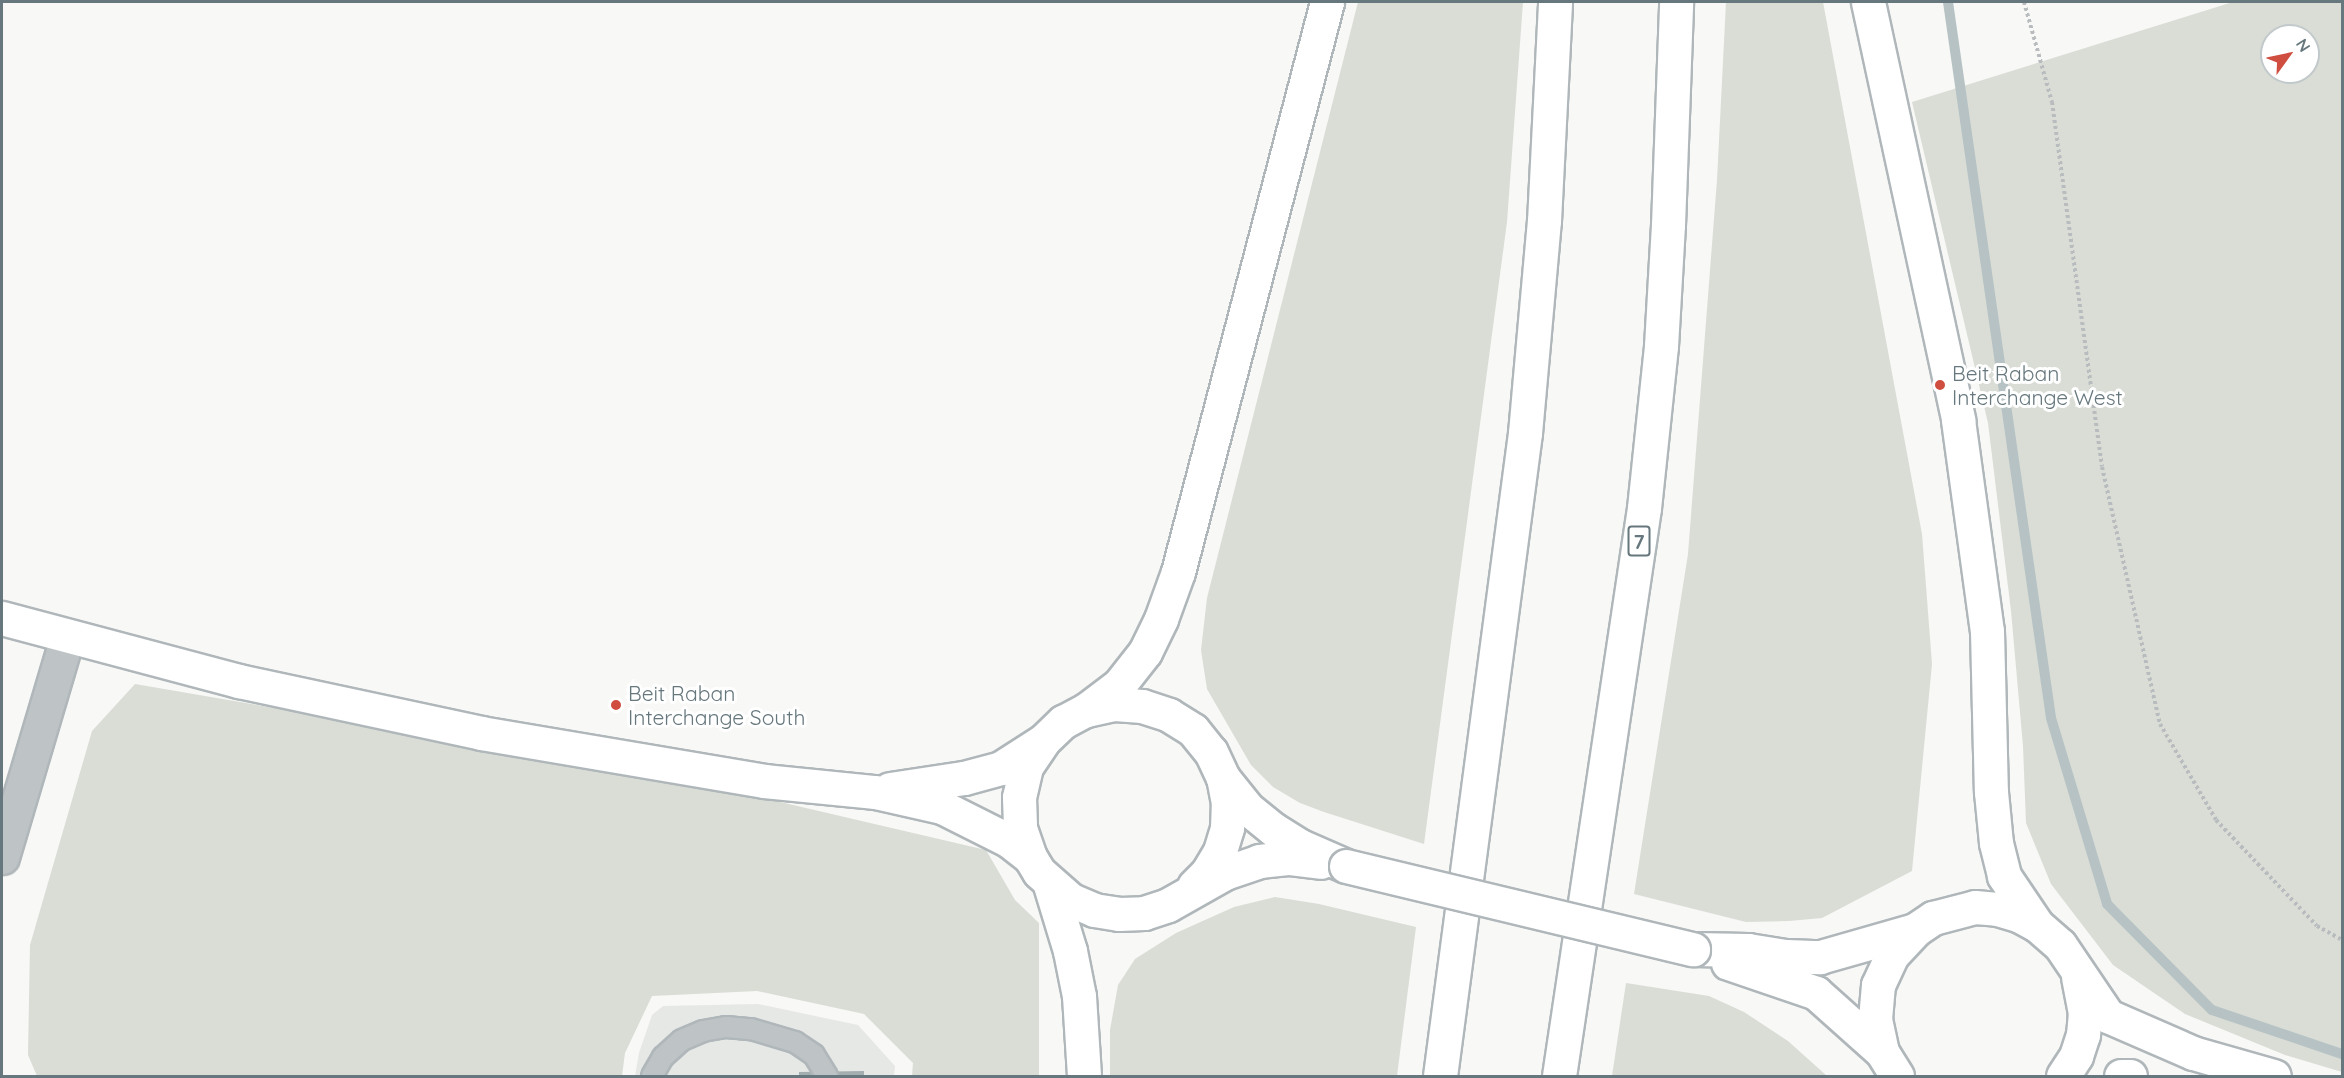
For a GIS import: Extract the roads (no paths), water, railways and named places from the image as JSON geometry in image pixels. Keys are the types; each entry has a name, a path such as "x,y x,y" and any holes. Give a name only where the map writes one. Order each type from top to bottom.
{"main road":[{"path":"875,792 964,778 1001,768 1043,741 1063,723 1086,710 1119,685 1145,652 1165,610 1178,572 1327,2"},
{"path":"1440,1077 1525,433 1544,221 1555,2"},
{"name":"7","path":"1559,1077 1644,508 1661,346 1676,2"},
{"path":"1868,2 1958,420 1987,631 1991,781 1996,843 2004,876 2037,925 2060,945 2108,1016 2193,1053 2274,1077"},
{"path":"2,618 249,683 481,733 764,781 875,792 942,807 1008,840 1030,857"},
{"path":"1086,710 1114,704 1142,706 1169,715 1193,730 1211,752 1223,778 1246,808 1300,846 1346,866"},
{"path":"1043,741 1026,767 1019,796 1020,828 1030,857 1050,885 1070,951 1079,996 1084,1077"},
{"path":"1189,891 1207,873 1220,851 1227,828 1228,803 1223,778"},
{"path":"1050,885 1071,900 1094,910 1119,915 1144,913 1168,904 1225,873 1259,861 1290,858 1346,866 1693,949 1816,993 1890,1064"},
{"path":"1890,1064 1875,1019 1878,985 1892,955 1915,930 1933,918 1975,907 2007,912 2037,925"},
{"path":"1693,949 1748,950 1786,956 1820,957 1915,930"},
{"path":"2063,1077 2076,1056 2083,1035 2085,1013 2076,970"},
{"path":"2121,1077 2130,1077"}],"street":[{"path":"2,857 67,636"}],"lane":[{"path":"652,1077 663,1057 682,1041 703,1031 726,1027 751,1029 795,1042 814,1055 827,1077"}],"waterway":[{"path":"1948,2 2051,718 2107,904 2212,1010 2342,1054"}],"place":[{"name":"Beit Raban Interchange West","path":"1940,385"},
{"name":"Beit Raban Interchange South","path":"616,705"}]}
